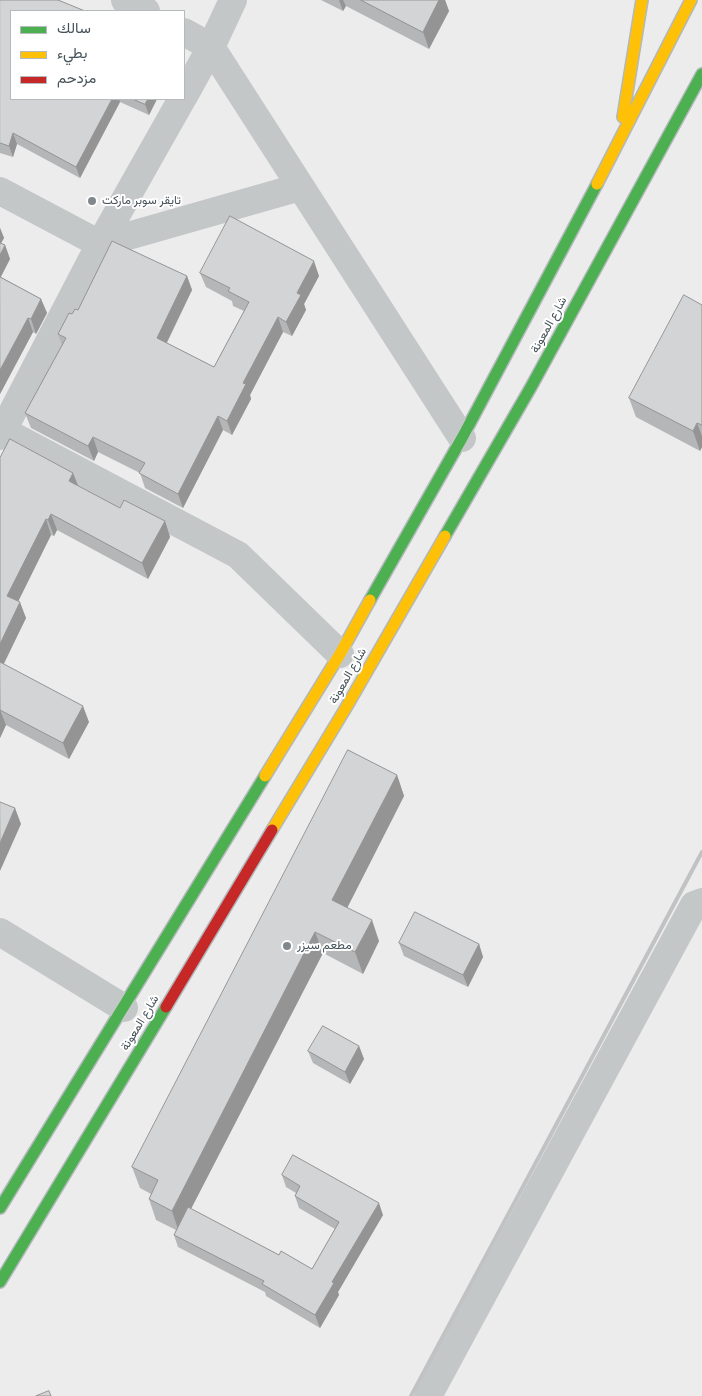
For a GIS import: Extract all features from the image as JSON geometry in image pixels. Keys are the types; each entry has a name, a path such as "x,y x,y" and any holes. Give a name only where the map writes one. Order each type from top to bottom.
{"highway":[{"path":"620,141 642,0"},
{"name":"شارع المعونة","path":"0,1208 340,654 462,438 620,141 690,0"},
{"name":"شارع المعونة","path":"0,1282 342,714 531,387 702,74"}],"street":[{"path":"125,0 144,10"},
{"path":"185,94 212,47 233,0"},
{"path":"185,33 212,47 462,438"},
{"path":"181,100 100,244 1,432 86,473 238,555 340,654"},
{"path":"0,191 100,244 300,187"},
{"path":"428,1396 699,899"},
{"path":"0,932 124,1008"}],"building":[{"path":"0,0 58,0 83,10 10,10 10,100 111,100 76,167 13,133 9,146 0,143"},
{"path":"361,0 439,0 423,32"},
{"path":"135,100 147,100 145,104"},
{"path":"230,216 314,261 297,293 301,295 286,322 278,317 243,383 246,384 227,421 218,416 178,494 139,473 145,463 93,437 88,446 25,413 66,338 58,334 69,313 72,314 75,309 78,310 112,241 187,276 157,338 214,367 249,302 228,291 230,288 200,273"},
{"path":"0,243 5,245 0,255"},
{"path":"0,277 41,299 31,319 28,318 0,370"},
{"path":"684,295 702,305 702,425 697,423 693,431 629,398"},
{"path":"10,439 73,473 69,481 120,508 124,500 165,521 142,563 51,514 48,520 46,519 7,596 20,602 0,644 0,458"},
{"path":"0,662 83,706 63,743 0,710"},
{"path":"348,750 397,775 332,900 372,920 355,952 315,932 172,1211 149,1199 158,1180 132,1167"},
{"path":"0,802 15,808 0,843"},
{"path":"415,912 479,944 463,975 399,943"},
{"path":"323,1026 359,1046 345,1072 308,1051"},
{"path":"293,1155 379,1203 332,1282 334,1283 315,1315 262,1284 264,1281 174,1235 188,1207 279,1255 281,1251 312,1269 339,1222 295,1196 300,1186 282,1175"},
{"path":"49,1391 51,1396 36,1396"}],"railway":[{"path":"411,1396 702,852"}],"traffic: fast":[{"path":"445,536 531,387 702,74"},
{"path":"370,600 462,438 597,184"},
{"path":"0,1208 265,776"},
{"path":"0,1282 166,1007"}],"traffic: slow":[{"path":"623,117 642,0"},
{"path":"597,184 691,0"},
{"path":"272,830 347,706 445,536"},
{"path":"265,776 340,654 370,600"}],"traffic: jam":[{"path":"166,1007 272,830"}],"place":[{"name":"تايقر سوبر ماركت","path":"92,201"},
{"name":"مطعم سيزر","path":"287,946"}]}
